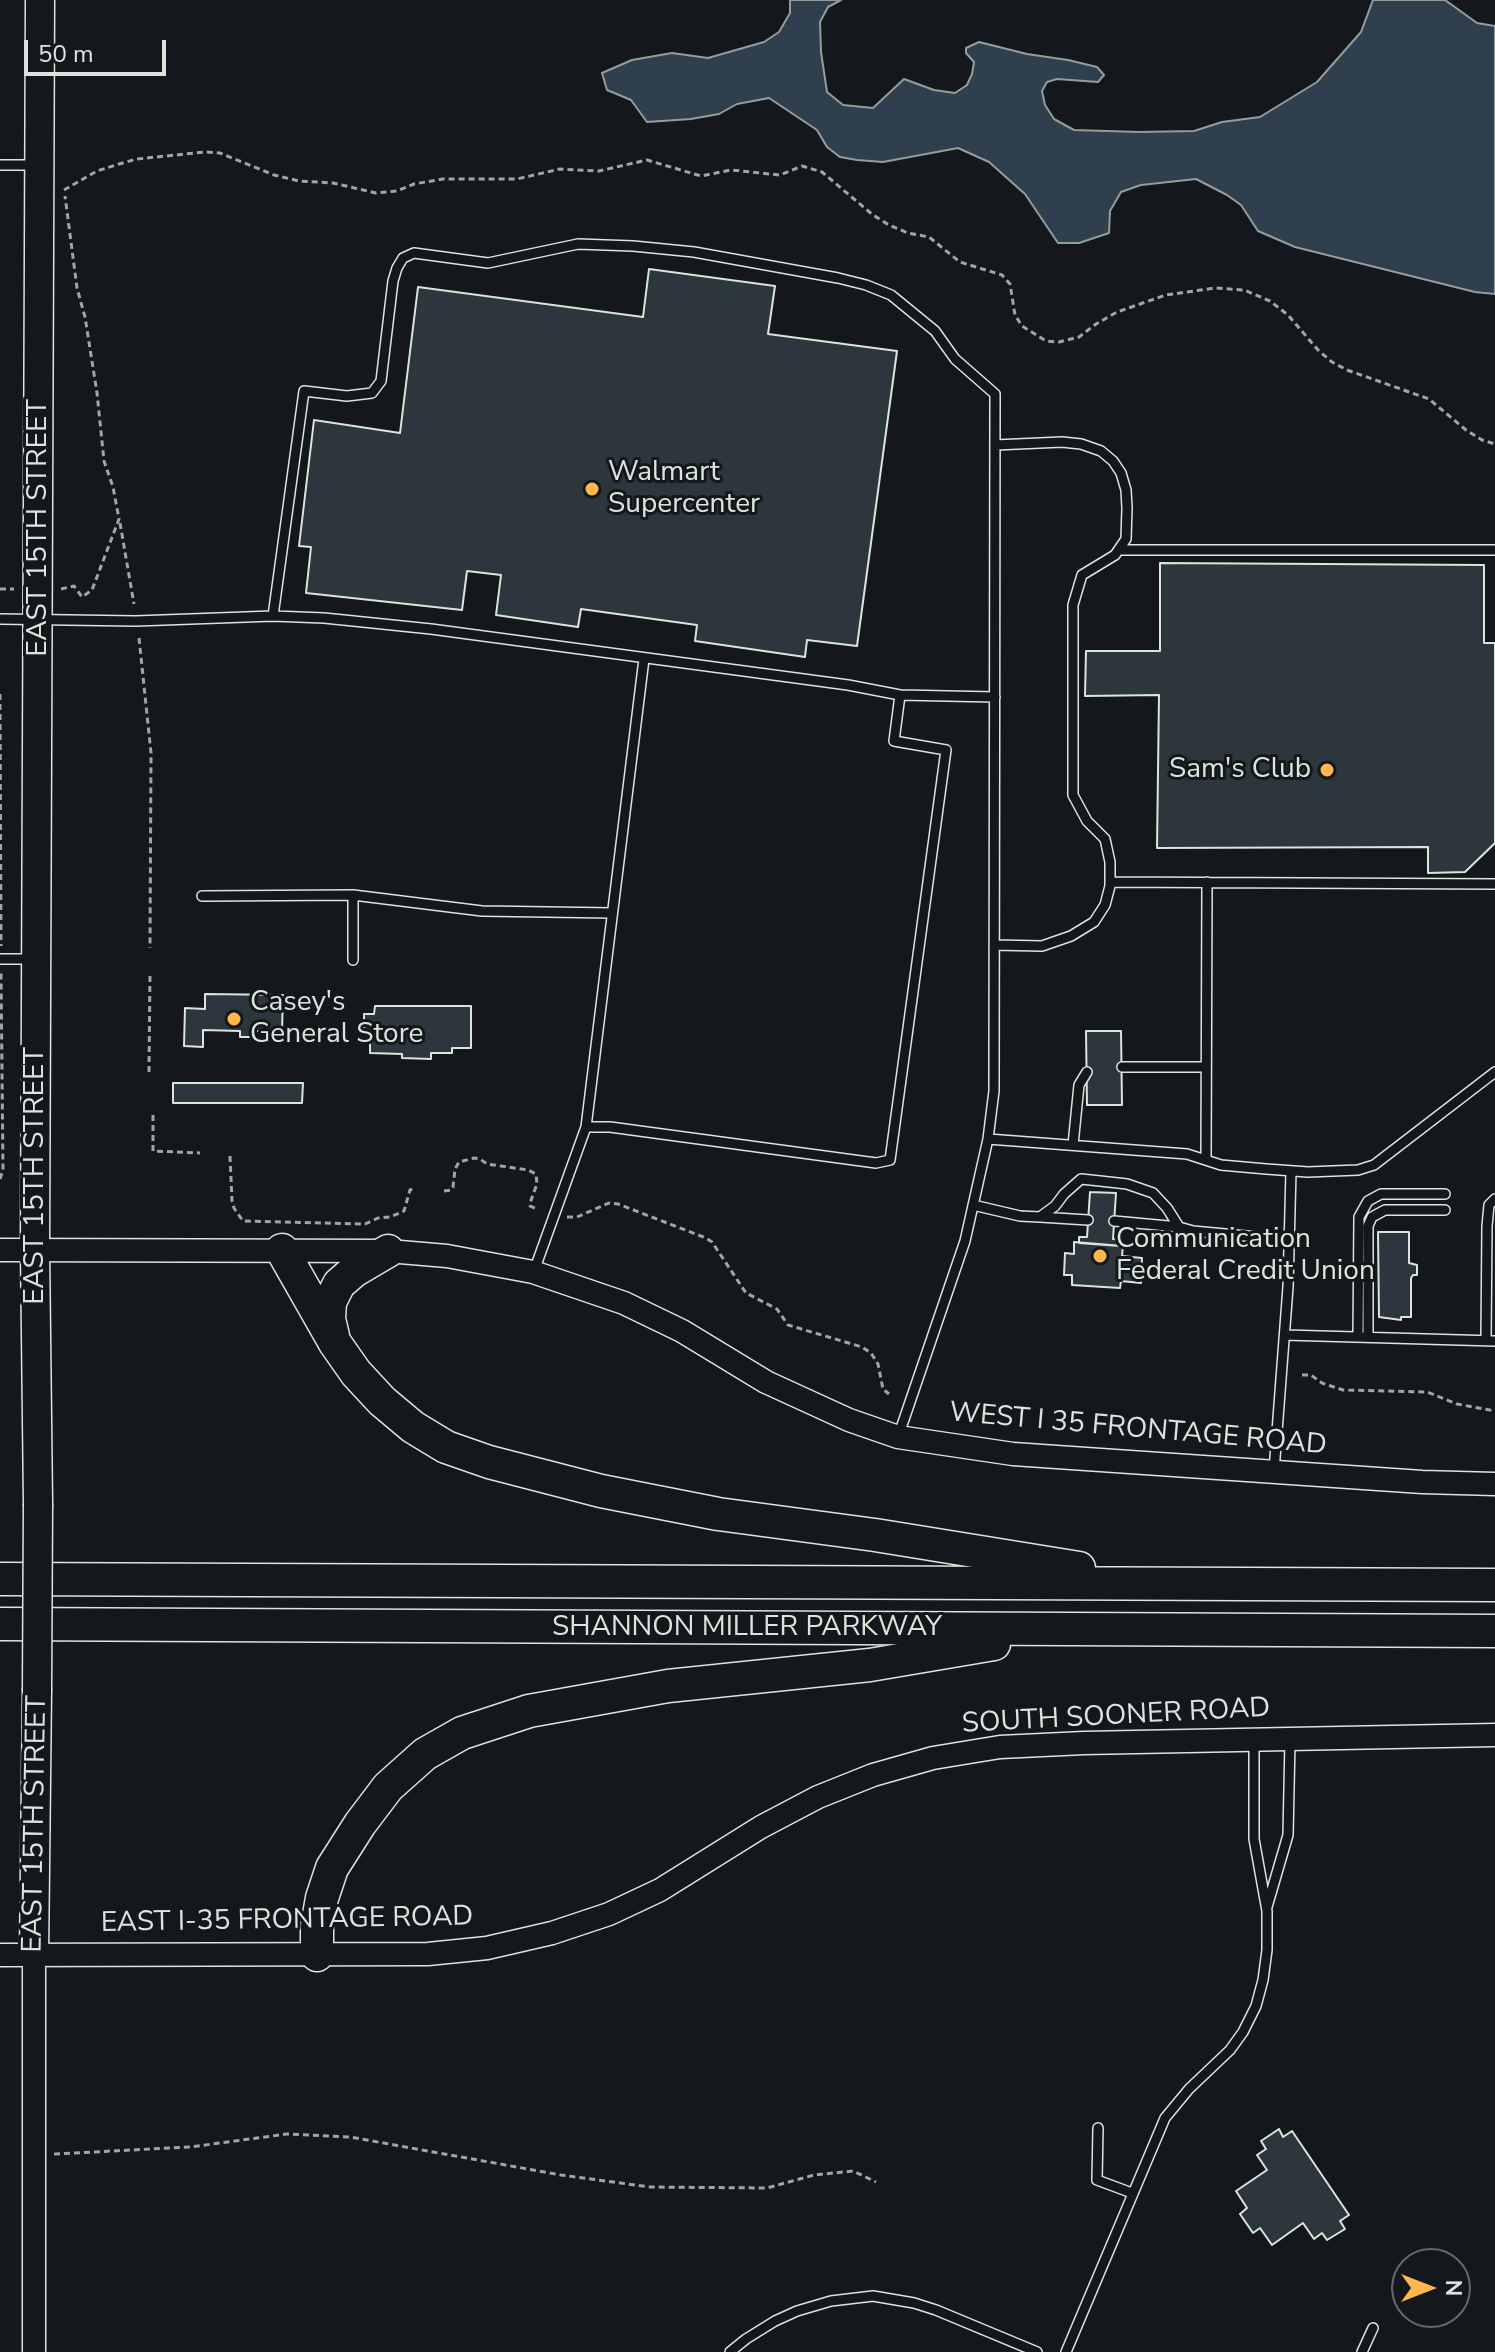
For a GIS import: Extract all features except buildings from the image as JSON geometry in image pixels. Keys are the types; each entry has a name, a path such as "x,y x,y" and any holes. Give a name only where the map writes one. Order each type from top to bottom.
{"highway":[{"path":"282,1250 335,1343 356,1373 382,1401 413,1427 446,1447 489,1462 601,1491 718,1514 875,1535 1181,1584"},
{"path":"335,1343 329,1319 330,1302 339,1284 354,1271 388,1251"},
{"name":"SHANNON MILLER PARKWAY","path":"0,1579 1495,1585"},
{"name":"SHANNON MILLER PARKWAY","path":"0,1624 1495,1631"},
{"path":"317,1955 317,1926 322,1898 332,1868 360,1824 388,1787 425,1754 462,1733 529,1711 668,1686 870,1665 1080,1629"}],"main road":[{"name":"EAST 15TH STREET","path":"34,1955 38,1504 35,1250 40,0"}],"street":[{"name":"WEST I 35 FRONTAGE ROAD","path":"0,1250 388,1251 447,1256 533,1272 624,1303 682,1331 766,1382 849,1420 898,1437 1013,1454 1422,1482 1495,1484"},
{"name":"SOUTH SOONER ROAD","path":"713,1856 818,1797 873,1775 933,1758 1014,1746 1495,1735"},
{"name":"EAST I-35 FRONTAGE ROAD","path":"0,1955 428,1954 487,1948 552,1933 609,1914 660,1890 713,1856"},
{"name":"EAST 15TH STREET","path":"34,1955 34,2352"}],"lane":[{"path":"0,165 40,165"},
{"path":"273,616 304,391 347,396 372,393 381,381 393,281 403,258 414,253 488,263 578,244 633,246 694,252 838,278 891,295 935,331 955,359 995,394 994,1091 988,1139 965,1241 898,1437"},
{"path":"994,945 1042,946 1071,936 1094,922 1105,905 1110,862 1105,839 1087,821 1073,795 1073,605 1082,575 1115,555 1126,539 1126,499 1121,473 1101,451 1062,442 995,445"},
{"path":"1119,550 1495,550"},
{"path":"0,619 136,621 273,616 380,622 848,685 900,695 995,697"},
{"path":"533,1272 586,1127 644,659"},
{"path":"586,1127 610,1127 876,1163 890,1160 946,750 894,741 900,695"},
{"path":"1110,882 1495,884"},
{"path":"1206,1160 1207,882"},
{"path":"202,896 353,895 482,911 612,913"},
{"path":"353,895 353,960"},
{"path":"0,959 37,959"},
{"path":"1122,1067 1206,1067"},
{"path":"1073,1145 1079,1085 1087,1072"},
{"path":"988,1139 1187,1154 1221,1165 1291,1171 1358,1170 1374,1165 1495,1072"},
{"path":"1274,1471 1285,1335 1291,1171"},
{"path":"1040,1217 1081,1179 1127,1184 1153,1193 1179,1227"},
{"path":"1363,1337 1358,1237 1359,1217 1368,1201 1381,1194 1445,1194"},
{"path":"1285,1335 1490,1340 1487,1226 1489,1205 1495,1199"},
{"path":"973,1205 1020,1216 1088,1220"},
{"path":"1363,1337 1368,1226 1372,1217 1385,1210 1445,1210"},
{"path":"1114,1221 1289,1240"},
{"path":"1267,1911 1288,1835 1290,1739"},
{"path":"1066,2352 1165,2118 1189,2089 1230,2050 1256,2006 1265,1965 1267,1911 1254,1839 1254,1740"},
{"path":"1098,2128 1097,2180 1132,2193"},
{"path":"730,2352 775,2321 797,2311 831,2301 873,2296 936,2310 1037,2352"},
{"path":"1362,2352 1373,2328"}],"path":[{"path":"134,604 113,487 104,461 97,393 85,317 77,288 64,190 97,171 119,164 192,152 220,153 248,166 299,181 333,183 376,193 443,179 517,179 560,169 599,171 647,160 701,176 731,170 780,175 802,166 822,172 889,225 929,237 960,262 1002,275 1010,284 1015,315 1022,326 1046,341 1059,342 1079,337 1117,312 1166,295 1215,288 1244,290 1270,301 1288,315 1332,362 1429,399 1466,430 1495,444"},
{"path":"66,589 74,586 76,593 82,597 92,590 119,519"},
{"path":"139,638 151,753 150,948"},
{"path":"0,694 1,935"},
{"path":"149,1072 150,973"},
{"path":"0,1179 3,1170 1,984"},
{"path":"153,1115 153,1151 200,1153"},
{"path":"230,1156 232,1201 243,1221 365,1224 404,1211 410,1190 415,1188"},
{"path":"444,1191 453,1187 459,1162 480,1159 487,1164 536,1174 537,1184 530,1206 537,1209"},
{"path":"567,1217 577,1217 609,1203 618,1204 706,1238 712,1242 746,1293 777,1309 788,1325 862,1347 871,1353 878,1364 883,1389 889,1394"},
{"path":"1302,1375 1311,1375 1322,1383 1343,1390 1427,1392 1457,1404 1495,1411"},
{"path":"34,2155 190,2147 287,2134 350,2137 561,2175 650,2187 767,2188 814,2175 853,2171 876,2182"}],"water":[{"path":"790,0 841,0 828,7 820,22 827,92 843,105 873,108 904,79 934,90 955,93 967,85 972,74 974,62 966,53 966,48 979,42 1097,67 1104,75 1098,82 1057,79 1047,82 1042,91 1045,105 1054,119 1074,130 1139,132 1194,131 1222,122 1260,117 1317,82 1361,32 1373,0 1445,0 1477,23 1495,26 1495,294 1475,292 1295,247 1258,231 1241,205 1196,179 1141,185 1121,192 1110,211 1109,233 1079,243 1058,243 1025,194 989,162 958,148 883,162 857,160 840,157 827,147 817,130 769,98 737,104 719,114 647,122 631,100 607,90 602,73 632,60 672,53 708,58 764,42 779,32 790,13"}],"place":[{"name":"Walmart Supercenter","path":"592,489"},
{"name":"Sam's Club","path":"1327,770"},
{"name":"Casey's General Store","path":"234,1019"},
{"name":"Communication Federal Credit Union","path":"1100,1256"}]}
